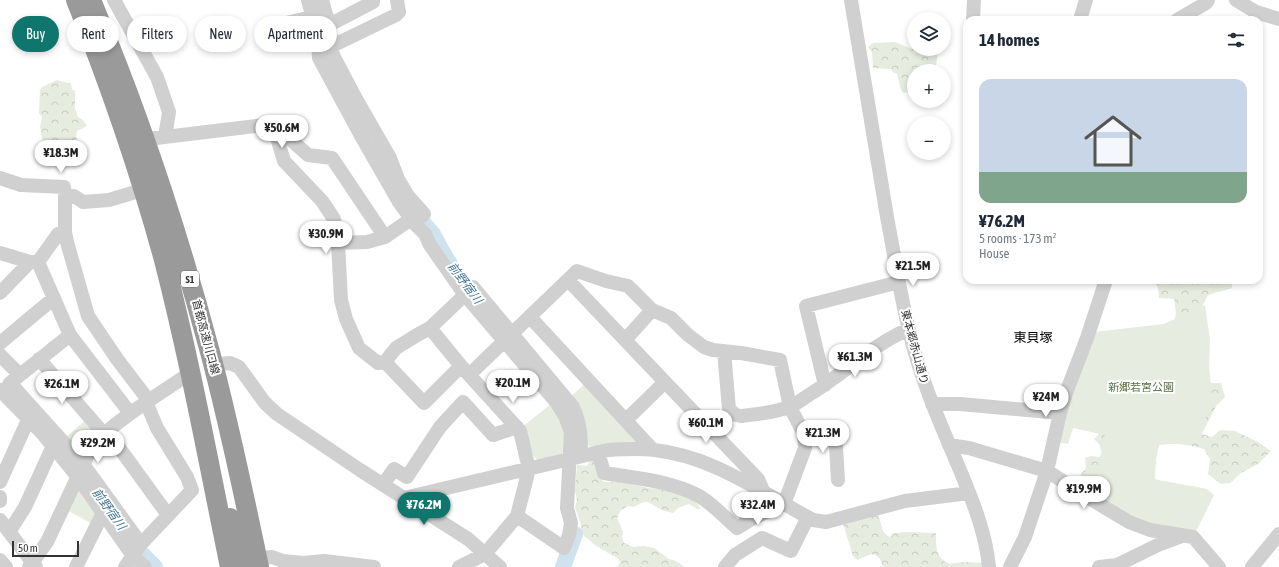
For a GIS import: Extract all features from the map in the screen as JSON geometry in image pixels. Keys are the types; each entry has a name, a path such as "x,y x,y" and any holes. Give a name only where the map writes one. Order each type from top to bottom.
{"highway":[{"name":"首都高速川口線","path":"76,0 106,76 132,154 163,259 196,398 230,567"},
{"name":"首都高速川口線","path":"91,0 123,79 161,186 191,282 228,424 257,564"},
{"path":"194,280 215,427 241,567"},
{"path":"166,288 196,366 257,564"}],"street":[{"path":"114,0 157,77 169,112 165,137"},
{"path":"308,0 312,16"},
{"path":"337,21 373,2 373,0"},
{"path":"337,44 396,15 399,12 397,0"},
{"name":"東本郷赤山通り","path":"851,0 899,282 909,329 922,377 969,492 984,536 989,567"},
{"path":"973,16 974,0"},
{"path":"1081,16 1086,0"},
{"path":"1184,16 1206,3 1208,0"},
{"path":"1236,0 1256,12 1279,20"},
{"path":"323,1 327,16"},
{"path":"319,52 319,58 349,101"},
{"path":"333,52 349,101 399,202 425,234 434,252 464,295"},
{"path":"273,124 284,161 322,201 334,219 338,243 341,300 346,319 359,348 378,363 385,362 396,348 430,328 472,287 557,403 565,416 571,432 575,457 566,508 571,523 569,535 564,548 517,516"},
{"path":"148,139 273,124 308,155 332,158 385,237"},
{"path":"0,178 21,185 64,187 65,232 88,316 117,359 146,397 146,402 157,428 187,477 192,490 141,544 129,561"},
{"path":"65,194 74,196 83,202 109,200 139,191"},
{"path":"338,243 367,242 385,237 413,221"},
{"path":"0,293 34,262 58,234 65,232"},
{"path":"0,253 34,262 54,298 70,335 130,413"},
{"path":"385,362 424,403 508,337 530,318 578,271 606,282 628,286 652,310 671,318 688,335 704,347 713,350 780,360 790,407 804,434 805,448 784,504 755,517 737,528 700,497 679,487 604,473 598,452"},
{"path":"568,280 758,479 764,493"},
{"path":"825,385 806,306 899,282"},
{"path":"1010,567 1025,537 1047,471 1060,413 1105,284"},
{"path":"0,343 54,298"},
{"path":"625,340 652,310"},
{"path":"530,318 653,450"},
{"path":"430,328 465,371 520,430 529,469 517,516 485,554 459,567"},
{"path":"724,351 729,410 736,415 741,416 782,410 790,407 825,385 891,337 909,329"},
{"path":"7,389 39,359 70,335"},
{"path":"0,354 7,389 28,420 53,446 80,470 129,561 145,567"},
{"path":"39,359 106,432 168,515"},
{"path":"219,364 230,363 239,367 265,403 277,414 360,470 468,539 500,567"},
{"path":"0,520 32,566 47,542 93,444 130,413 187,375"},
{"path":"626,420 665,382"},
{"path":"7,389 80,470 141,544"},
{"path":"383,485 394,469 407,477 440,426 463,402 493,435 517,427"},
{"path":"932,404 960,404 1060,413"},
{"path":"0,482 28,420"},
{"path":"804,434 835,431 838,480"},
{"path":"949,445 968,448 1047,471 1129,522 1150,530 1193,537 1219,567"},
{"path":"9,532 25,507 53,446"},
{"path":"404,498 598,452 630,449 653,450 693,458 730,474 813,520 826,522 905,501 969,492"},
{"path":"76,567 103,513"},
{"path":"728,566 736,555 762,538 791,551 808,517"},
{"path":"1252,567 1279,534"},
{"path":"1099,567 1117,565 1158,545 1183,535"},
{"path":"257,564 272,557 283,561 304,564 324,561 374,567"},
{"path":"0,560 6,567"}],"green space":[{"path":"895,42 907,47 907,56 938,56 936,64 907,64 907,92 903,93 897,74 891,69 873,68 872,52 868,47 873,43"},
{"path":"57,80 71,83 72,90 75,90 75,108 78,117 83,120 87,126 77,131 76,137 78,142 76,146 49,147 43,143 40,127 42,117 39,113 40,90 42,87"},
{"name":"新郷若宮公園","path":"1156,284 1232,284 1232,288 1208,295 1202,307 1207,317 1205,360 1211,383 1221,383 1225,397 1216,406 1202,434 1212,437 1220,430 1235,431 1258,442 1271,451 1258,464 1241,473 1230,483 1221,484 1208,474 1210,459 1204,449 1182,444 1159,445 1155,478 1158,487 1195,486 1204,493 1204,515 1199,524 1190,533 1081,483 1081,474 1086,468 1085,458 1091,456 1099,457 1103,455 1099,444 1094,439 1099,434 1097,427 1164,328 1175,320 1176,313 1174,299 1159,298 1158,288"},
{"name":"新郷若宮公園","path":"1205,305 1210,339 1209,366 1213,404 1199,429 1188,444 1158,444 1153,479 1207,489 1214,495 1196,531 1192,535 1151,529 1078,488 1088,465 1098,467 1105,435 1073,428 1068,444 1057,442 1064,415 1094,332 1164,324"},
{"path":"586,383 640,440 638,444 592,448 586,443 570,397"},
{"path":"551,404 559,418 565,435 565,451 562,454 538,460 534,457 522,427"},
{"path":"87,419 97,430 84,452 78,452 66,437"},
{"path":"595,459 597,473 600,479 605,482 620,481 648,488 674,490 695,501 701,509 697,509 689,504 678,508 673,513 662,510 648,502 645,502 634,507 628,506 621,510 617,518 623,532 622,537 624,543 633,547 644,546 654,548 669,559 676,561 685,567 617,567 620,563 619,559 596,546 581,533 581,525 575,507 577,500 575,491 577,465 587,466 590,461"},
{"path":"77,483 97,512 94,525 65,509"},
{"path":"878,513 883,530 890,537 894,533 936,533 937,551 944,561 949,564 966,562 982,563 982,567 883,567 880,559 876,555 871,554 857,560 853,556 843,524"}],"waterway":[{"name":"前野宿川","path":"418,217 433,234 450,264"},
{"name":"前野宿川","path":"563,567 575,534"},
{"name":"前野宿川","path":"142,554 155,567"}],"district":[{"name":"東貝塚","path":"1033,337"}]}
